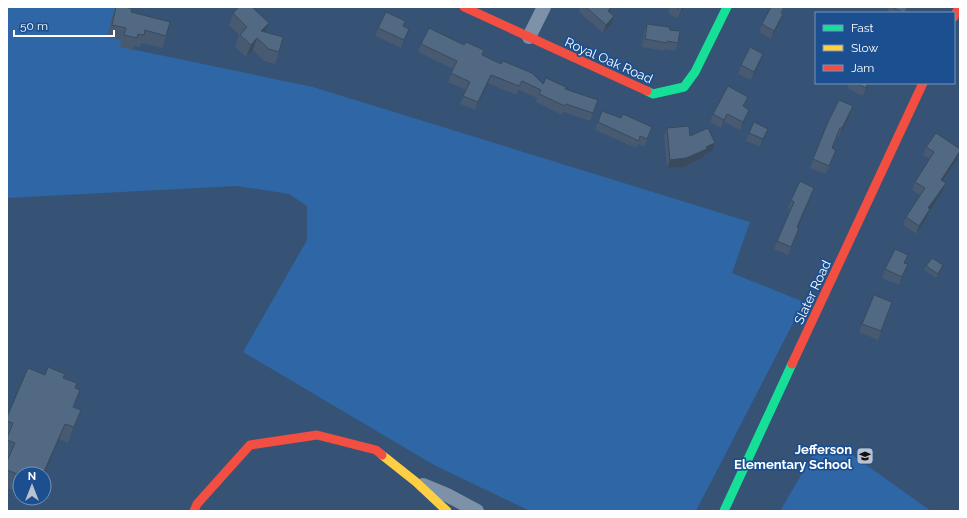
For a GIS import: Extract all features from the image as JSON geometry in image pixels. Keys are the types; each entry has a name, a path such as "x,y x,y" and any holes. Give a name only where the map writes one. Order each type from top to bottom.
{"street":[{"name":"Royal Oak Road","path":"464,7 654,94 684,87 695,72 727,7"},
{"path":"528,37 544,7"},
{"name":"Slater Road","path":"724,511 923,84"},
{"path":"194,511 197,504 250,445 317,435 376,450 416,482 446,511"},
{"path":"416,482 437,511"},
{"path":"416,482 447,495 477,511"}],"shaded area":[{"path":"7,7 128,7 126,48 313,87 750,222 732,273 804,302 696,511 530,511 434,465 243,352 307,240 307,206 289,194 237,186 7,198"},
{"path":"844,449 931,511 780,511 814,453"}],"building":[{"path":"116,7 126,7 132,9 131,12 170,22 166,36 145,30 144,35 138,34 137,38 124,35 126,28 112,25"},
{"path":"239,7 252,7 269,23 261,31 283,37 279,52 269,49 257,38 251,45 240,35 247,27 233,13"},
{"path":"586,7 611,7 608,11 614,16 606,25"},
{"path":"675,7 682,7 681,10"},
{"path":"771,7 784,7 781,13 783,14 774,31 762,24"},
{"path":"892,7 908,7 905,12"},
{"path":"386,12 405,21 403,26 409,29 404,40 378,28"},
{"path":"647,24 669,27 670,30 680,31 678,43 667,41 667,43 645,39"},
{"path":"429,28 464,45 466,42 484,50 482,55 501,64 503,61 532,73 543,84 546,78 566,87 565,89 598,100 593,113 566,104 565,106 539,94 541,90 522,81 519,86 491,75 478,102 463,96 470,82 451,73 457,61 421,44"},
{"path":"750,47 763,54 754,72 741,65"},
{"path":"858,84 868,84 866,88"},
{"path":"728,86 748,97 743,106 749,110 743,122 727,114 724,120 713,114"},
{"path":"839,100 853,106 842,128 840,128 832,148 836,150 829,166 813,159"},
{"path":"602,111 621,118 623,114 652,127 647,139 640,136 639,141 598,122"},
{"path":"754,122 768,129 763,139 749,133"},
{"path":"689,126 690,136 708,128 715,143 706,147 707,149 686,158 670,160 667,128"},
{"path":"936,133 960,149 960,151 941,180 946,183 928,208 930,209 919,226 906,217 925,188 915,182 934,152 926,147"},
{"path":"800,181 814,188 797,227 799,228 791,247 777,241 794,202 791,200"},
{"path":"895,249 908,255 904,263 908,264 902,277 885,269"},
{"path":"932,258 943,265 938,274 926,266"},
{"path":"874,295 892,302 881,331 862,324"},
{"path":"48,367 65,374 63,378 77,383 75,388 80,390 73,407 81,410 74,427 65,424 47,466 12,466 12,472 7,470 7,461 15,443 7,440 13,423 7,421 7,417 28,368 45,375"}],"traffic: fast":[{"path":"647,91 653,94 684,87 695,72 727,7"},
{"path":"724,511 792,364"}],"traffic: slow":[{"path":"382,455 416,482 447,511"}],"traffic: jam":[{"path":"464,7 647,91"},
{"path":"955,15 959,7"},
{"path":"792,364 923,84"},
{"path":"194,511 197,504 250,445 317,435 376,450 382,455"}],"place":[{"name":"Jefferson Elementary School","path":"865,456"}]}
